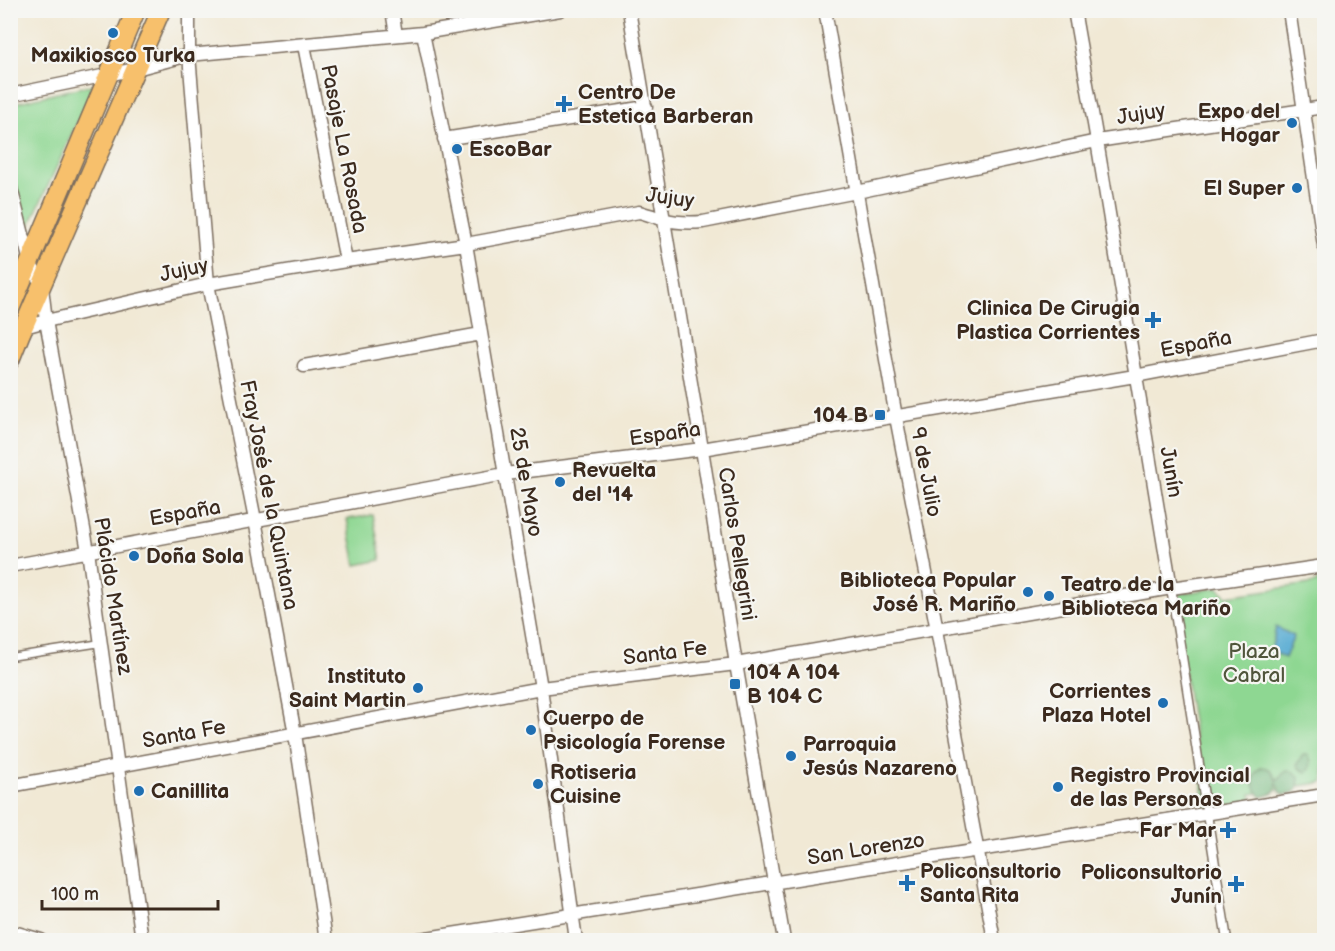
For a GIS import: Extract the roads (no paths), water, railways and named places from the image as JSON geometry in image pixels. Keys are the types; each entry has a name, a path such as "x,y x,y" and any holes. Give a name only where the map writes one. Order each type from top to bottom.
{"main road":[{"path":"10,309 112,74 136,10"},
{"path":"10,360 17,329 42,287 161,10"}],"street":[{"name":"Fray José de la Quintana","path":"189,10 189,55 208,284 295,734 326,940"},
{"path":"392,10 396,35"},
{"path":"10,95 136,69 189,55 423,33 560,10"},
{"name":"Carlos Pellegrini","path":"629,10 736,664 784,940"},
{"name":"9 de Julio","path":"825,10 896,417 994,940"},
{"name":"Junín","path":"1074,10 1171,588 1227,940"},
{"path":"1289,10 1324,246"},
{"name":"25 de Mayo","path":"423,33 466,244 505,474 541,688 576,940"},
{"name":"Pasaje La Rosada","path":"304,45 346,261"},
{"name":"Jujuy","path":"17,329 208,284 466,244 639,212 680,223 703,222 1097,141 1324,106"},
{"path":"444,139 646,107"},
{"name":"Plácido Martínez","path":"10,184 30,262 42,287 46,321 88,550 142,940"},
{"path":"304,366 481,334"},
{"name":"España","path":"10,566 505,474 702,449 1135,376 1324,340"},
{"name":"Santa Fe","path":"10,786 541,688 736,664 1171,588 1324,566"},
{"name":"San Lorenzo","path":"414,940 442,938 572,915 1324,795"},
{"path":"10,931 41,940"}],"lane":[{"path":"10,657 101,643"}],"water":[{"path":"1276,627 1294,636 1285,658 1271,651"}],"place":[{"name":"Maxikiosco Turka","path":"113,33"},
{"name":"Centro De Estetica Barberan","path":"564,104"},
{"name":"Expo del Hogar","path":"1292,123"},
{"name":"EscoBar","path":"457,149"},
{"name":"El Super","path":"1297,188"},
{"name":"Clinica De Cirugia Plastica Corrientes","path":"1153,320"},
{"name":"104 B","path":"880,415"},
{"name":"Revuelta del '14","path":"560,482"},
{"name":"Doña Sola","path":"134,556"},
{"name":"Biblioteca Popular José R. Mariño","path":"1028,592"},
{"name":"Teatro de la Biblioteca Mariño","path":"1049,596"},
{"name":"104 A 104 B 104 C","path":"735,684"},
{"name":"Instituto Saint Martin","path":"418,688"},
{"name":"Corrientes Plaza Hotel","path":"1163,703"},
{"name":"Cuerpo de Psicología Forense","path":"531,730"},
{"name":"Parroquia Jesús Nazareno","path":"791,756"},
{"name":"Rotiseria Cuisine","path":"538,784"},
{"name":"Registro Provincial de las Personas","path":"1058,787"},
{"name":"Canillita","path":"139,791"},
{"name":"Far Mar","path":"1228,830"},
{"name":"Policonsultorio Santa Rita","path":"907,883"},
{"name":"Policonsultorio Junín","path":"1236,884"}],"park label":[{"name":"Plaza Cabral","path":"1254,663"}]}
